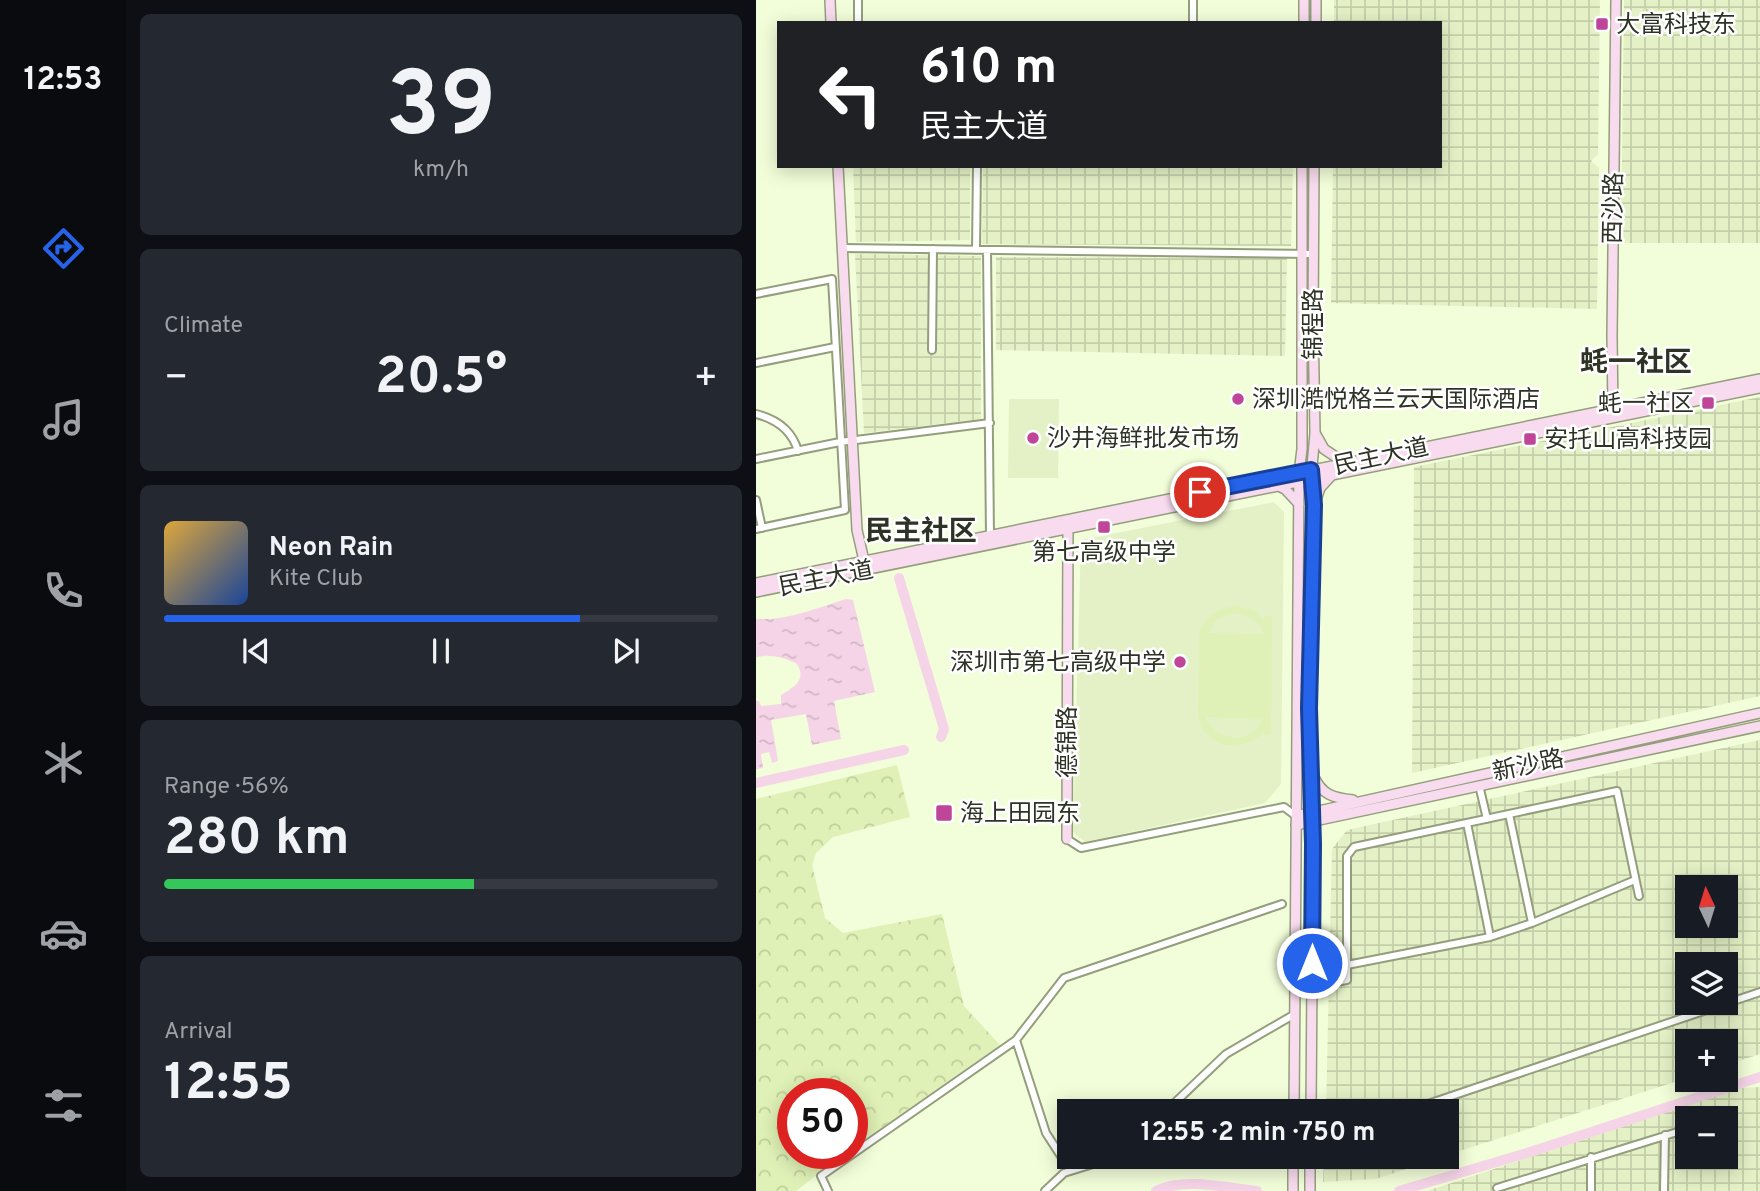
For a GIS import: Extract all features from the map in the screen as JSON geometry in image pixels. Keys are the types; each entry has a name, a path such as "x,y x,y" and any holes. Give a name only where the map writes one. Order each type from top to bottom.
{"main road":[{"path":"830,0 831,21"},
{"path":"1304,0 1304,21"},
{"path":"1316,0 1316,21"},
{"name":"西沙路","path":"1614,412 1612,336 1616,0"},
{"path":"838,168 858,530 865,566"},
{"name":"锦程路","path":"1294,1099 1299,477 1302,449 1302,168"},
{"name":"锦程路","path":"1311,1099 1313,844 1309,708 1314,505 1311,474 1315,433 1314,168"},
{"name":"民主大道","path":"1311,474 1334,473 1760,379"},
{"name":"民主大道","path":"756,583 865,566 1299,477 1345,463 1614,412 1760,388"},
{"path":"1315,433 1324,449 1345,463"},
{"path":"1299,504 1278,481 1293,465 1302,449"},
{"path":"1314,505 1320,488 1334,473"},
{"name":"民主大道","path":"756,592 990,536 1068,524"},
{"name":"德锦路","path":"1067,839 1068,524"},
{"name":"新沙路","path":"1312,817 1340,816 1760,713"},
{"name":"新沙路","path":"1296,820 1365,801 1760,726"},
{"path":"1312,771 1324,792 1336,799 1365,801"},
{"path":"1313,844 1317,832 1324,824 1340,816"},
{"path":"1293,1169 1293,1191"},
{"path":"1310,1169 1310,1191"}],"street":[{"path":"858,0 858,21"},
{"path":"1193,0 1193,21"},
{"path":"976,250 977,168"},
{"path":"842,248 1313,254"},
{"path":"932,350 933,249"},
{"path":"987,250 990,536"},
{"path":"756,294 832,279 845,510 759,529 756,500"},
{"path":"756,363 835,347"},
{"path":"756,414 780,424 790,435 798,451"},
{"path":"756,459 840,442 990,423"},
{"path":"1479,781 1487,819"},
{"path":"1312,986 1347,980 1347,856 1354,847 1617,791 1639,895"},
{"path":"1067,839 1081,848 1284,807 1296,820"},
{"path":"1509,814 1531,923"},
{"path":"1468,823 1490,937"},
{"path":"1347,965 1490,937 1635,880"},
{"path":"828,1191 821,1176 1016,1040 1063,978 1282,904"},
{"path":"1443,1099 1760,992"},
{"path":"1179,1099 1226,1054 1295,1014"},
{"path":"1016,1040 1046,1133 1070,1170"},
{"path":"1497,1188 1675,1132"},
{"path":"1664,1191 1665,1135"},
{"path":"1591,1157 1591,1191"},
{"path":"1045,1191 1074,1169"},
{"path":"1517,1182 1517,1191"}],"shaded area":[{"path":"1334,0 1600,0 1598,154 1591,161 1599,168 1597,309 1331,303 1333,168 1442,168 1442,21 1334,21"},
{"path":"1624,0 1760,0 1760,243 1621,243"},
{"path":"853,168 970,168 970,240 856,242"},
{"path":"983,168 1293,168 1291,246 982,244"},
{"path":"855,254 981,256 981,419 864,433"},
{"path":"996,257 1287,258 1285,356 996,350"},
{"path":"1760,397 1760,696 1412,773 1414,467"},
{"name":"沙井海鲜批发市场","path":"1009,399 1059,399 1058,478 1008,478"},
{"name":"深圳市第七高级中学","path":"1274,502 1284,512 1281,784 1265,803 1085,842 1073,832 1081,540"},
{"path":"1760,740 1760,1054 1738,1061 1738,1029 1675,1029 1675,1082 1459,1151 1459,1099 1326,1099 1332,849 1347,830"},
{"path":"1760,1087 1760,1191 1427,1191 1675,1109 1675,1169 1738,1169 1738,1106 1685,1106 1728,1092 1738,1092 1738,1089"},
{"path":"1324,1169 1406,1169 1376,1179 1323,1182"}],"green space":[{"path":"1643,9 1686,9 1686,23 1643,23"},
{"path":"1238,606 1255,611 1264,620 1265,616 1272,616 1271,735 1265,735 1264,732 1246,743 1226,745 1209,736 1198,717 1199,636 1204,623 1212,614","holes":["1233,614 1252,619 1264,634 1208,633 1217,619","1206,717 1262,719 1251,734 1243,737 1226,736 1211,726"]},
{"path":"897,765 910,817 833,837 816,853 812,865 825,918 843,933 942,914 964,1006 1000,1045 868,1137 868,1078 777,1078 777,1169 824,1169 796,1191 756,1191 756,799"}],"water":[{"path":"846,599 853,600 875,692 834,701 841,739 812,745 806,714 771,720 778,761 772,763 769,752 761,754 763,768 756,769 756,701 759,701 761,706 781,704 781,695 798,682 801,674 797,664 787,660 772,656 756,657 756,619 790,616"}],"waterway":[{"path":"899,578 944,729 941,737"},
{"path":"756,783 904,750"},
{"path":"1399,1191 1527,1153 1760,1077"},
{"path":"1156,1191 1193,1184 1257,1191"}],"place":[{"name":"大富科技东","path":"1602,24"},
{"name":"深圳澔悦格兰云天国际酒店","path":"1238,399"},
{"name":"蚝一社区","path":"1708,403"},
{"name":"沙井海鲜批发市场","path":"1033,438"},
{"name":"安托山高科技园","path":"1530,439"},
{"name":"第七高级中学","path":"1104,527"},
{"name":"深圳市第七高级中学","path":"1180,662"},
{"name":"海上田园东","path":"944,813"}],"district":[{"name":"蚝一社区","path":"1636,361"},
{"name":"民主社区","path":"921,530"}],"route":[{"path":"1200,492 1311,470 1314,505 1309,708 1313,844 1312,963"}]}
